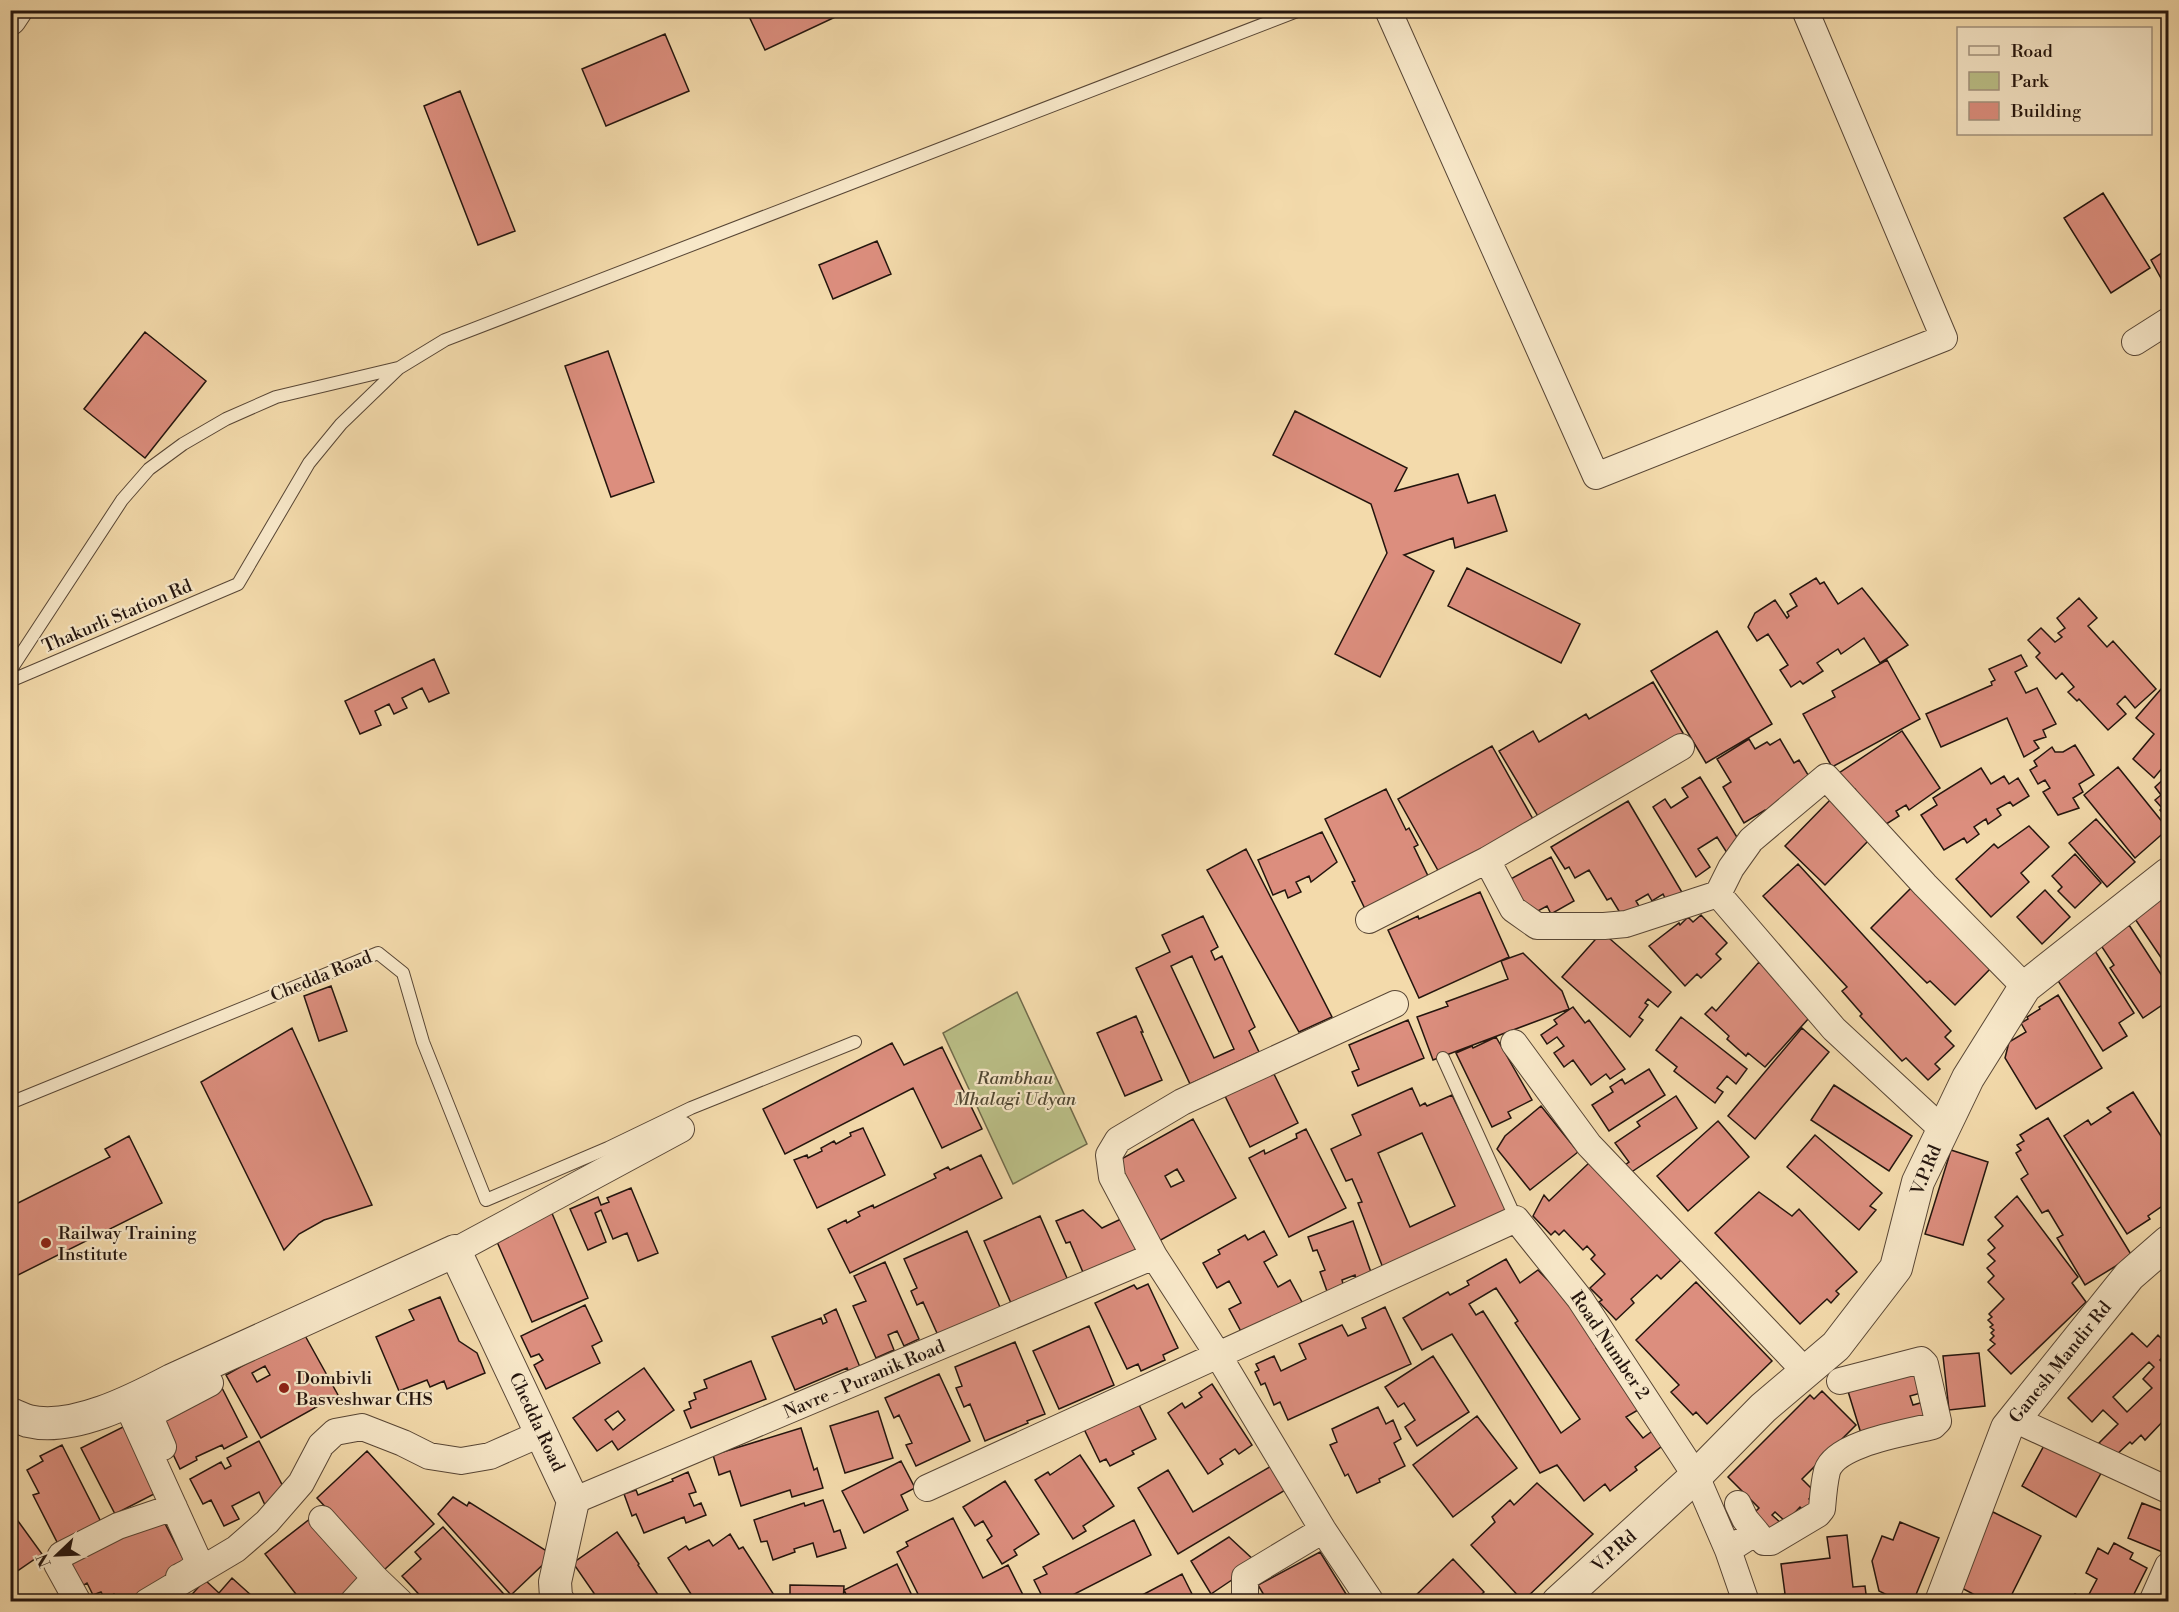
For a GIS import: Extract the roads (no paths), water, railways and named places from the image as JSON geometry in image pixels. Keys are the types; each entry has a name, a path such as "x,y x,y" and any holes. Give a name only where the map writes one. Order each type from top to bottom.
{"street":[{"path":"10,19 16,10"},
{"path":"1388,10 1596,476 1944,338 1805,10"},
{"path":"2135,342 2169,321"},
{"path":"1369,920 1487,860 1681,747"},
{"path":"1487,860 1513,909 1537,927 1626,924 1718,894 1731,868 1751,840 1826,777 1925,885 2025,987"},
{"name":"V.P.Rd","path":"1558,1602 1696,1476 1762,1408 1828,1377 1836,1346 1896,1268 1918,1182 1968,1078 2025,987 2169,874"},
{"path":"1718,894 1834,1029 1943,1130"},
{"path":"1371,1602 1323,1530 1218,1356 1154,1256 1112,1177 1108,1155 1118,1140 1182,1101 1395,1004"},
{"path":"1514,1043 1589,1145 1828,1377 1921,1360 1925,1364 1938,1421 1933,1426 1851,1448 1835,1458 1828,1470 1822,1509 1818,1514 1771,1542 1764,1542 1745,1519 1737,1504"},
{"path":"133,1602 191,1571 196,1565 197,1558 174,1507 146,1430 153,1413 177,1389 455,1251 681,1129"},
{"path":"927,1488 1516,1219"},
{"name":"Road Number 2","path":"1516,1219 1580,1299 1696,1476"},
{"name":"Ganesh Mandir Rd","path":"1941,1602 2007,1428 2129,1276 2169,1242"},
{"name":"Chedda Road","path":"455,1251 573,1501"},
{"name":"Navre - Puranik Road","path":"573,1501 1154,1256"},
{"path":"16,1423 79,1419 177,1389 210,1383"},
{"path":"127,1404 176,1474"},
{"path":"2014,1419 2169,1490"},
{"path":"147,1602 236,1549 267,1522 301,1483 321,1445 336,1432 362,1427 429,1456 461,1461 490,1456 542,1432"},
{"path":"1696,1476 1728,1550 1746,1602"},
{"path":"555,1600 555,1582 573,1501"},
{"path":"78,1602 57,1564 60,1555 118,1526 174,1507"},
{"path":"322,1519 400,1602"},
{"path":"1245,1602 1245,1577 1323,1530"},
{"path":"1728,1550 1756,1532"},
{"path":"2152,1602 2169,1566"},
{"path":"353,1602 375,1578"}],"lane":[{"path":"10,671 122,500 149,469 183,444 226,419 276,397 399,368 445,340 1300,10"},
{"name":"Thakurli Station Rd","path":"10,681 238,584 309,463 341,424 399,368"},
{"name":"Chedda Road","path":"10,1103 378,952 403,973 423,1042 486,1200 608,1148 691,1108 855,1042"},
{"path":"1443,1058 1516,1219"}],"place":[{"name":"Railway Training Institute","path":"46,1243"},
{"name":"Dombivli Basveshwar CHS","path":"284,1388"}],"park label":[{"name":"Rambhau Mhalagi Udyan","path":"1015,1088"}]}
